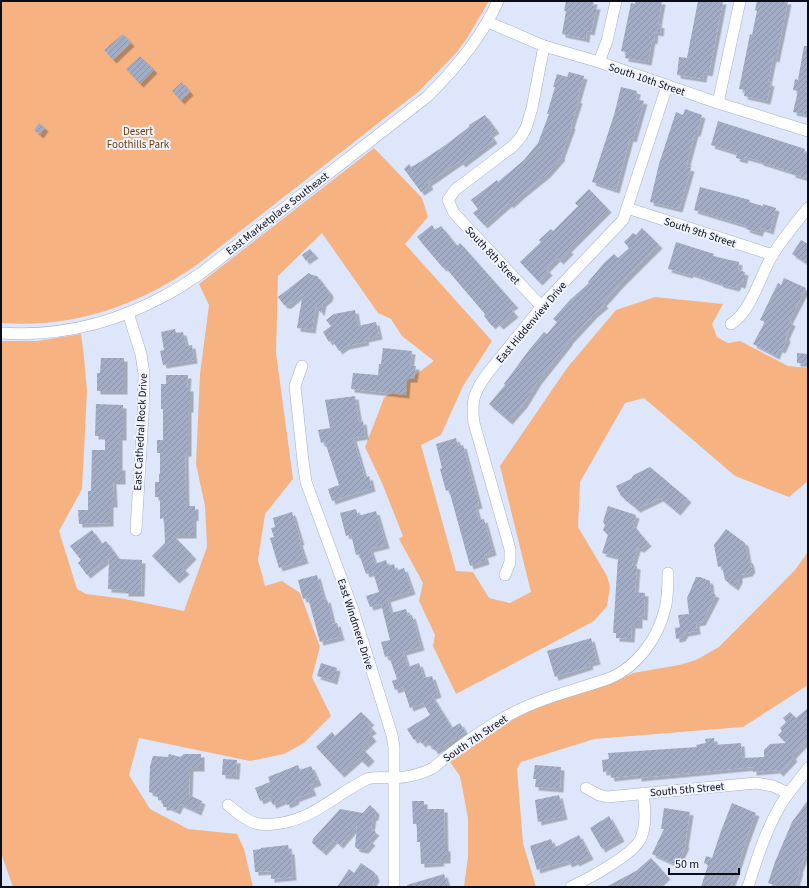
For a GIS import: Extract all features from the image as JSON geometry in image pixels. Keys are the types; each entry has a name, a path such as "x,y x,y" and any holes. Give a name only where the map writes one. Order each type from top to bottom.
{"street":[{"name":"East Marketplace Southeast","path":"1,333 44,333 79,328 128,313 166,295 200,274 424,99 457,65 488,22 498,1"},
{"path":"599,62 607,41 616,1"},
{"path":"718,103 740,1"},
{"name":"South 10th Street","path":"488,22 544,46 599,62 718,103 808,131"},
{"name":"South 8th Street","path":"542,307 454,213 448,200 456,190 513,146 521,137 526,128 532,108 544,46"},
{"name":"East Hiddenview Drive","path":"505,575 510,562 510,549 474,423 472,407 474,395 479,385 542,307 623,220 667,86"},
{"name":"South 9th Street","path":"628,208 773,255"},
{"path":"731,324 738,320 746,310 773,255 807,210"},
{"name":"East Cathedral Rock Drive","path":"128,313 141,354 144,374 136,530"},
{"name":"East Windmere Drive","path":"302,366 295,386 306,482 353,610 392,735 395,758 394,887"},
{"name":"South 7th Street","path":"228,805 251,822 260,824 280,824 311,814 366,780 379,777 394,778 416,776 433,768 481,733 521,708 552,696 611,677 626,669 644,652 660,626 666,609 668,573"},
{"path":"748,887 763,840 780,806 788,793 808,768"},
{"name":"South 5th Street","path":"586,788 599,795 607,797 756,783 773,786 788,793"},
{"path":"571,887 626,854 640,840 645,820 643,793"}],"green space":[{"name":"Desert Foothills Park","path":"1,1 489,1 457,52 418,92 198,264 152,292 105,311 80,318 28,324 1,323"},
{"path":"374,148 422,198 428,217 405,244 492,341 463,386 441,435 421,445 456,571 473,572 489,598 510,603 531,592 500,466 567,368 616,310 655,297 723,304 712,324 717,337 728,343 740,341 788,366 808,368 808,481 789,497 735,476 644,398 625,403 580,482 578,527 607,576 610,587 607,606 594,621 456,694 433,646 435,635 419,601 423,583 399,539 403,536 382,483 365,447 384,398 434,361 402,336 391,319 378,313 322,233 278,276 276,353 293,479 265,514 258,560 265,586 282,581 300,593 320,647 312,677 331,716 304,743 284,754 250,761 139,738 129,775 150,809 188,829 237,834 244,849 253,887 13,887 1,853 1,341 37,341 81,334 87,391 82,489 59,531 77,589 86,594 125,599 184,611 207,547 205,506 196,464 200,374 209,305 199,284"},
{"path":"808,552 808,685 743,727 594,739 521,762 517,769 523,843 536,887 464,887 468,856 468,818 460,776 450,762 509,722 541,705 613,683 633,673 679,665 696,660 719,647 795,570"}],"building":[{"path":"566,1 594,1 593,6 597,6 591,32 587,31 586,39 562,34 566,11 564,11"},
{"path":"635,1 662,1 658,24 661,25 660,33 655,32 648,62 625,58 626,52 621,51 631,3 635,4"},
{"path":"698,1 723,1 709,73 704,72 703,79 677,75 679,57 687,58"},
{"path":"757,1 788,1 776,59 773,58 768,82 771,83 767,101 744,96 745,90 739,89 750,34 752,35 757,11 755,10"},
{"path":"123,34 131,43 113,60 104,50"},
{"path":"804,46 808,46 808,115 793,112 798,91 793,90 795,79 798,80"},
{"path":"140,56 154,70 140,84 126,69"},
{"path":"569,72 584,76 577,100 579,100 571,125 572,126 561,156 562,157 547,174 510,205 509,203 484,225 473,213 478,209 471,200 497,180 498,182 524,160 538,143 549,114 547,114 555,87 553,87 557,74 567,77"},
{"path":"182,82 190,92 181,101 172,91"},
{"path":"621,87 637,91 636,99 644,101 633,139 630,138 616,190 592,182 614,115"},
{"path":"685,109 702,115 687,162 686,167 691,168 679,209 650,202 659,164 676,112 683,115"},
{"path":"485,115 496,130 490,134 494,140 462,164 460,161 428,183 430,186 421,192 404,169 409,164 411,167 420,162 447,144 469,127 469,125"},
{"path":"718,121 805,149 804,153 808,154 808,170 806,178 760,161 745,157 744,160 736,158 737,153 711,145"},
{"path":"39,123 45,128 40,135 34,130"},
{"path":"700,187 750,200 749,202 763,206 763,204 776,208 770,231 761,228 759,233 746,229 747,226 694,210"},
{"path":"589,189 608,209 568,249 570,251 560,261 557,258 546,269 549,272 539,282 520,262 541,242 539,240 551,229 553,231 578,206 575,203"},
{"path":"432,225 435,230 441,226 457,246 460,243 515,305 510,308 515,314 500,326 496,322 492,326 484,316 485,314 417,237"},
{"path":"642,228 659,245 620,284 603,303 605,305 594,314 569,341 538,381 524,404 509,421 489,404 505,385 504,384 529,350 544,332 547,334 557,322 553,319 570,300 589,283 588,282 604,263 614,254 618,258 629,248 624,242 633,233 636,235"},
{"path":"801,240 808,244 808,264 792,254"},
{"path":"676,242 714,254 713,256 739,262 738,270 745,272 742,285 738,284 736,288 690,273 689,275 668,269"},
{"path":"310,249 315,255 306,261 302,255"},
{"path":"309,273 317,276 330,293 329,298 323,303 321,313 316,306 312,330 297,328 303,293 288,305 284,305 278,297"},
{"path":"784,278 806,288 789,321 792,323 786,336 787,339 782,350 779,349 776,356 753,344 765,322 760,320 778,283 781,285"},
{"path":"355,310 358,326 376,322 379,336 365,339 366,342 346,346 339,351 332,340 329,342 323,332 331,326 326,320 334,314"},
{"path":"175,329 176,333 183,332 186,346 192,345 194,360 163,365 160,351 164,350 161,332"},
{"path":"383,348 412,351 410,366 416,366 414,379 407,379 406,395 351,389 353,373 378,375"},
{"path":"797,353 808,354 808,364 797,363"},
{"path":"101,358 124,358 124,391 97,391 97,373 100,373"},
{"path":"166,375 188,375 187,388 190,388 190,409 188,409 188,453 185,453 186,506 195,506 193,535 173,535 193,556 182,567 186,571 176,580 152,556 165,543 164,518 160,519 160,497 155,497 155,482 159,482 160,474 160,453 157,453 157,440 163,440 161,384 166,384"},
{"path":"355,396 359,422 363,421 365,436 353,438 365,478 369,476 372,488 332,501 328,489 339,485 325,442 321,443 318,430 330,428 325,400"},
{"path":"96,404 123,405 123,437 119,437 119,467 122,467 122,481 113,481 114,504 110,504 110,523 79,524 78,510 88,510 88,491 91,491 92,450 105,450 105,436 95,436"},
{"path":"456,438 458,446 463,445 479,505 475,506 479,520 484,519 493,552 484,555 486,561 470,566 449,490 446,491 440,469 442,468 436,444"},
{"path":"650,467 688,499 677,512 660,498 637,509 621,496 616,486 631,479 634,475"},
{"path":"608,506 636,515 633,525 648,543 641,549 637,548 632,565 637,566 635,592 645,593 644,617 639,616 639,625 632,625 631,639 616,638 616,633 613,633 618,557 602,553 608,535 603,530 605,525 603,522"},
{"path":"356,509 358,516 376,511 386,545 370,549 375,564 386,560 388,566 394,564 396,571 404,568 412,591 387,599 391,613 406,609 408,616 412,615 421,647 403,652 408,667 419,663 424,678 432,676 438,694 432,696 452,728 460,723 465,732 435,751 426,741 422,744 418,738 414,740 407,729 430,715 423,703 410,708 403,687 395,690 392,681 397,679 389,656 385,657 381,642 390,640 381,604 370,607 366,596 379,592 373,572 366,574 359,554 356,555 351,534 346,536 340,513"},
{"path":"292,512 305,560 279,568 270,538 274,537 271,528 275,527 273,518"},
{"path":"726,529 745,543 748,559 752,569 749,573 739,575 739,580 735,587 725,580 722,566 718,567 714,545"},
{"path":"92,530 102,544 106,541 119,559 142,560 141,593 125,593 125,590 108,589 109,558 87,575 78,563 81,560 70,546"},
{"path":"317,575 324,600 327,599 333,624 337,623 341,637 320,642 308,598 303,599 298,580"},
{"path":"696,577 710,581 711,592 716,595 702,622 696,623 697,631 685,633 682,638 676,639 675,628 680,627 678,615 689,614 687,598"},
{"path":"591,638 597,661 589,663 590,666 555,677 547,651"},
{"path":"321,663 337,668 334,681 317,676"},
{"path":"808,708 808,739 792,756 794,758 780,773 777,770 753,772 753,767 638,778 638,775 611,778 610,771 603,772 602,760 609,759 608,753 697,747 696,745 706,743 705,739 714,738 715,745 741,743 742,758 764,757 764,750 770,744 786,743 778,735 782,731 780,728 786,722 783,718 790,712 796,718"},
{"path":"361,712 371,722 368,724 373,730 369,733 373,738 362,748 371,758 365,764 359,758 341,774 316,747 332,732 335,736"},
{"path":"169,754 180,757 184,754 201,754 201,768 190,768 189,795 202,801 198,812 180,804 177,811 168,807 163,807 163,801 158,800 158,795 149,792 150,766 153,756 168,757"},
{"path":"223,759 237,760 236,776 222,775"},
{"path":"298,765 300,770 311,766 318,782 310,785 313,792 295,799 296,801 287,805 285,800 273,805 269,797 260,801 255,788 270,782 268,777"},
{"path":"535,765 561,767 560,789 535,787 536,779 533,779"},
{"path":"559,795 564,816 538,822 535,800"},
{"path":"808,800 808,848 799,870 795,887 781,887 768,883 792,822"},
{"path":"412,801 424,801 424,809 444,809 445,848 447,848 447,860 440,860 441,863 421,864 420,842 417,842 417,824 413,824"},
{"path":"732,803 756,813 735,875 730,887 701,887 708,865 704,863 706,856 712,858"},
{"path":"370,805 376,811 375,817 373,817 371,829 376,832 369,840 372,842 365,850 355,847 357,825 340,845 334,840 323,852 312,843 313,839 340,809 363,813"},
{"path":"664,808 690,812 686,845 677,865 652,854 664,829 661,829"},
{"path":"609,816 621,838 602,849 590,828"},
{"path":"579,835 590,856 576,863 575,861 569,864 567,861 537,870 530,846 551,839 554,848"},
{"path":"288,845 289,851 291,851 293,877 271,879 271,871 255,872 253,850"},
{"path":"651,858 667,876 655,887 606,887 636,871"},
{"path":"361,863 374,872 376,878 373,883 374,887 337,887 349,869 354,873"},
{"path":"444,874 448,887 407,887 407,885"}]}
